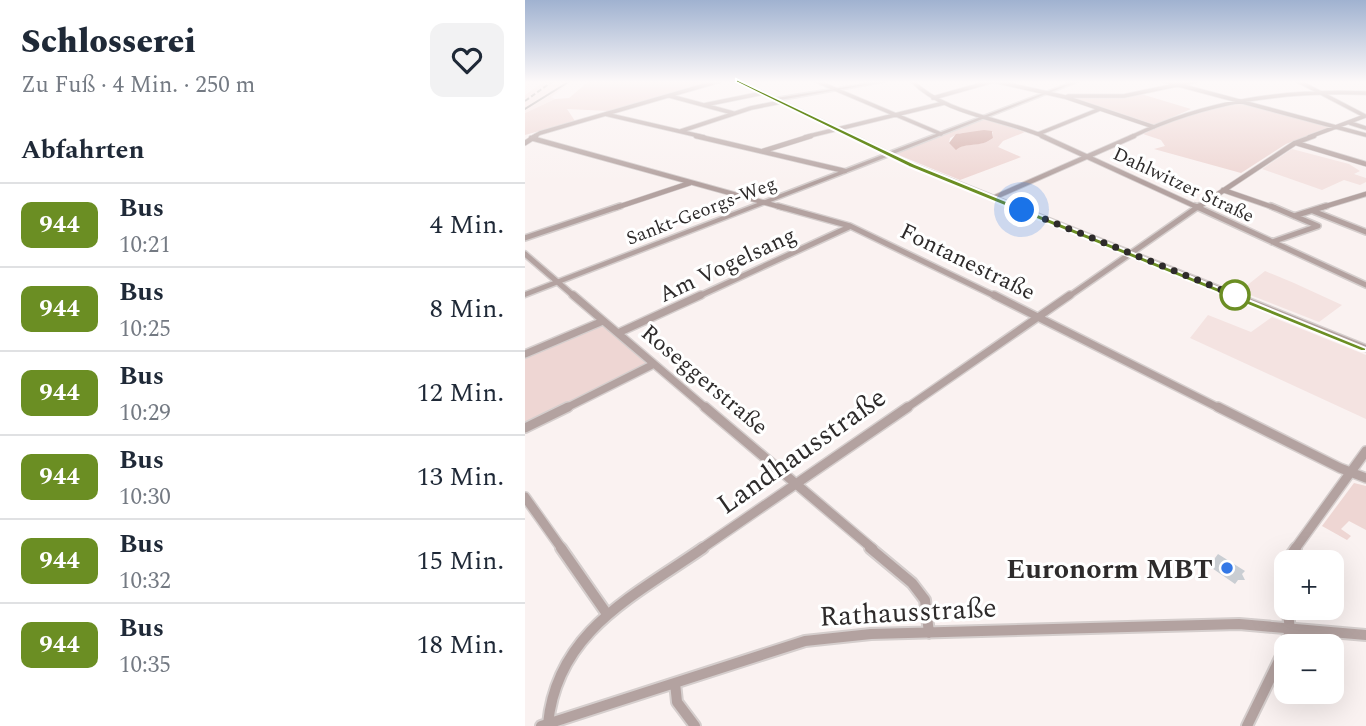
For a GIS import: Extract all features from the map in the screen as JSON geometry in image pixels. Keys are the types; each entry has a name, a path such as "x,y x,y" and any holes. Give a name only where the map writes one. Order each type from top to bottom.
{"street":[{"path":"525,143 540,133 602,115"},
{"path":"609,115 845,171"},
{"path":"679,132 729,115"},
{"path":"808,115 888,155 1366,348"},
{"path":"763,151 835,128 890,115"},
{"path":"896,115 941,134"},
{"name":"Dahlwitzer Straße","path":"979,115 1038,134 1366,285"},
{"name":"Sankt-Georgs-Weg","path":"525,295 991,115"},
{"path":"1038,134 1086,115"},
{"path":"1118,115 1154,127"},
{"path":"993,198 1183,115"},
{"path":"1290,115 1366,135"},
{"name":"Landhausstraße","path":"544,725 552,689 561,667 585,633 607,614 1223,190 1295,143 1365,116"},
{"path":"1347,122 1366,128"},
{"name":"Fontanestraße","path":"531,138 850,226 1037,316 1340,468 1366,478"},
{"path":"1295,143 1366,164"},
{"path":"525,238 692,182"},
{"path":"1223,190 1254,199 1318,226"},
{"path":"1294,216 1366,194"},
{"path":"1313,211 1366,232"},
{"path":"1272,243 1336,220"},
{"name":"Am Vogelsang","path":"618,333 850,226"},
{"name":"Roseggerstraße","path":"525,254 920,590 927,609 929,633"},
{"path":"525,354 603,321"},
{"path":"525,428 654,364"},
{"path":"1295,550 1366,451"},
{"path":"525,497 607,614"},
{"path":"1289,620 1289,634"},
{"name":"Rathausstraße","path":"544,725 805,641 871,634 1238,624 1366,635"},
{"path":"1247,726 1274,671"},
{"path":"675,683 677,702 695,726"}],"shaded area":[{"path":"525,115 571,115 575,121 525,135"},
{"path":"1124,115 1178,115 1155,125"},
{"path":"1190,115 1286,115 1330,127 1286,144 1241,173 1154,149 1165,146 1161,140 1143,134"},
{"path":"985,119 1025,132 1003,141 998,147 1021,157 960,180 896,154","holes":["993,132 993,138 956,149 949,143 950,138 960,133"]},
{"path":"992,131 993,138 956,150 949,143 956,134"},
{"path":"1292,149 1349,164 1360,171 1354,174 1366,178 1366,182 1360,185 1344,180 1322,190 1262,169"},
{"path":"1265,271 1342,305 1319,322 1240,291"},
{"path":"1208,315 1251,332 1272,317 1366,355 1366,419 1190,338"},
{"path":"598,325 606,326 648,364 525,425 525,356"},
{"path":"1354,483 1366,486 1366,530 1349,521 1341,529 1351,536 1347,540 1322,526"}],"building":[{"name":"Euronorm MBT","path":"1218,554 1245,571 1242,574 1245,580 1238,580 1235,584 1209,566"}],"bus line":[{"name":"944","path":"807,115 888,155 1366,348"}],"place":[{"name":"Euronorm MBT","path":"1227,568"}],"route":[{"path":"1022,210 1235,295"}]}
